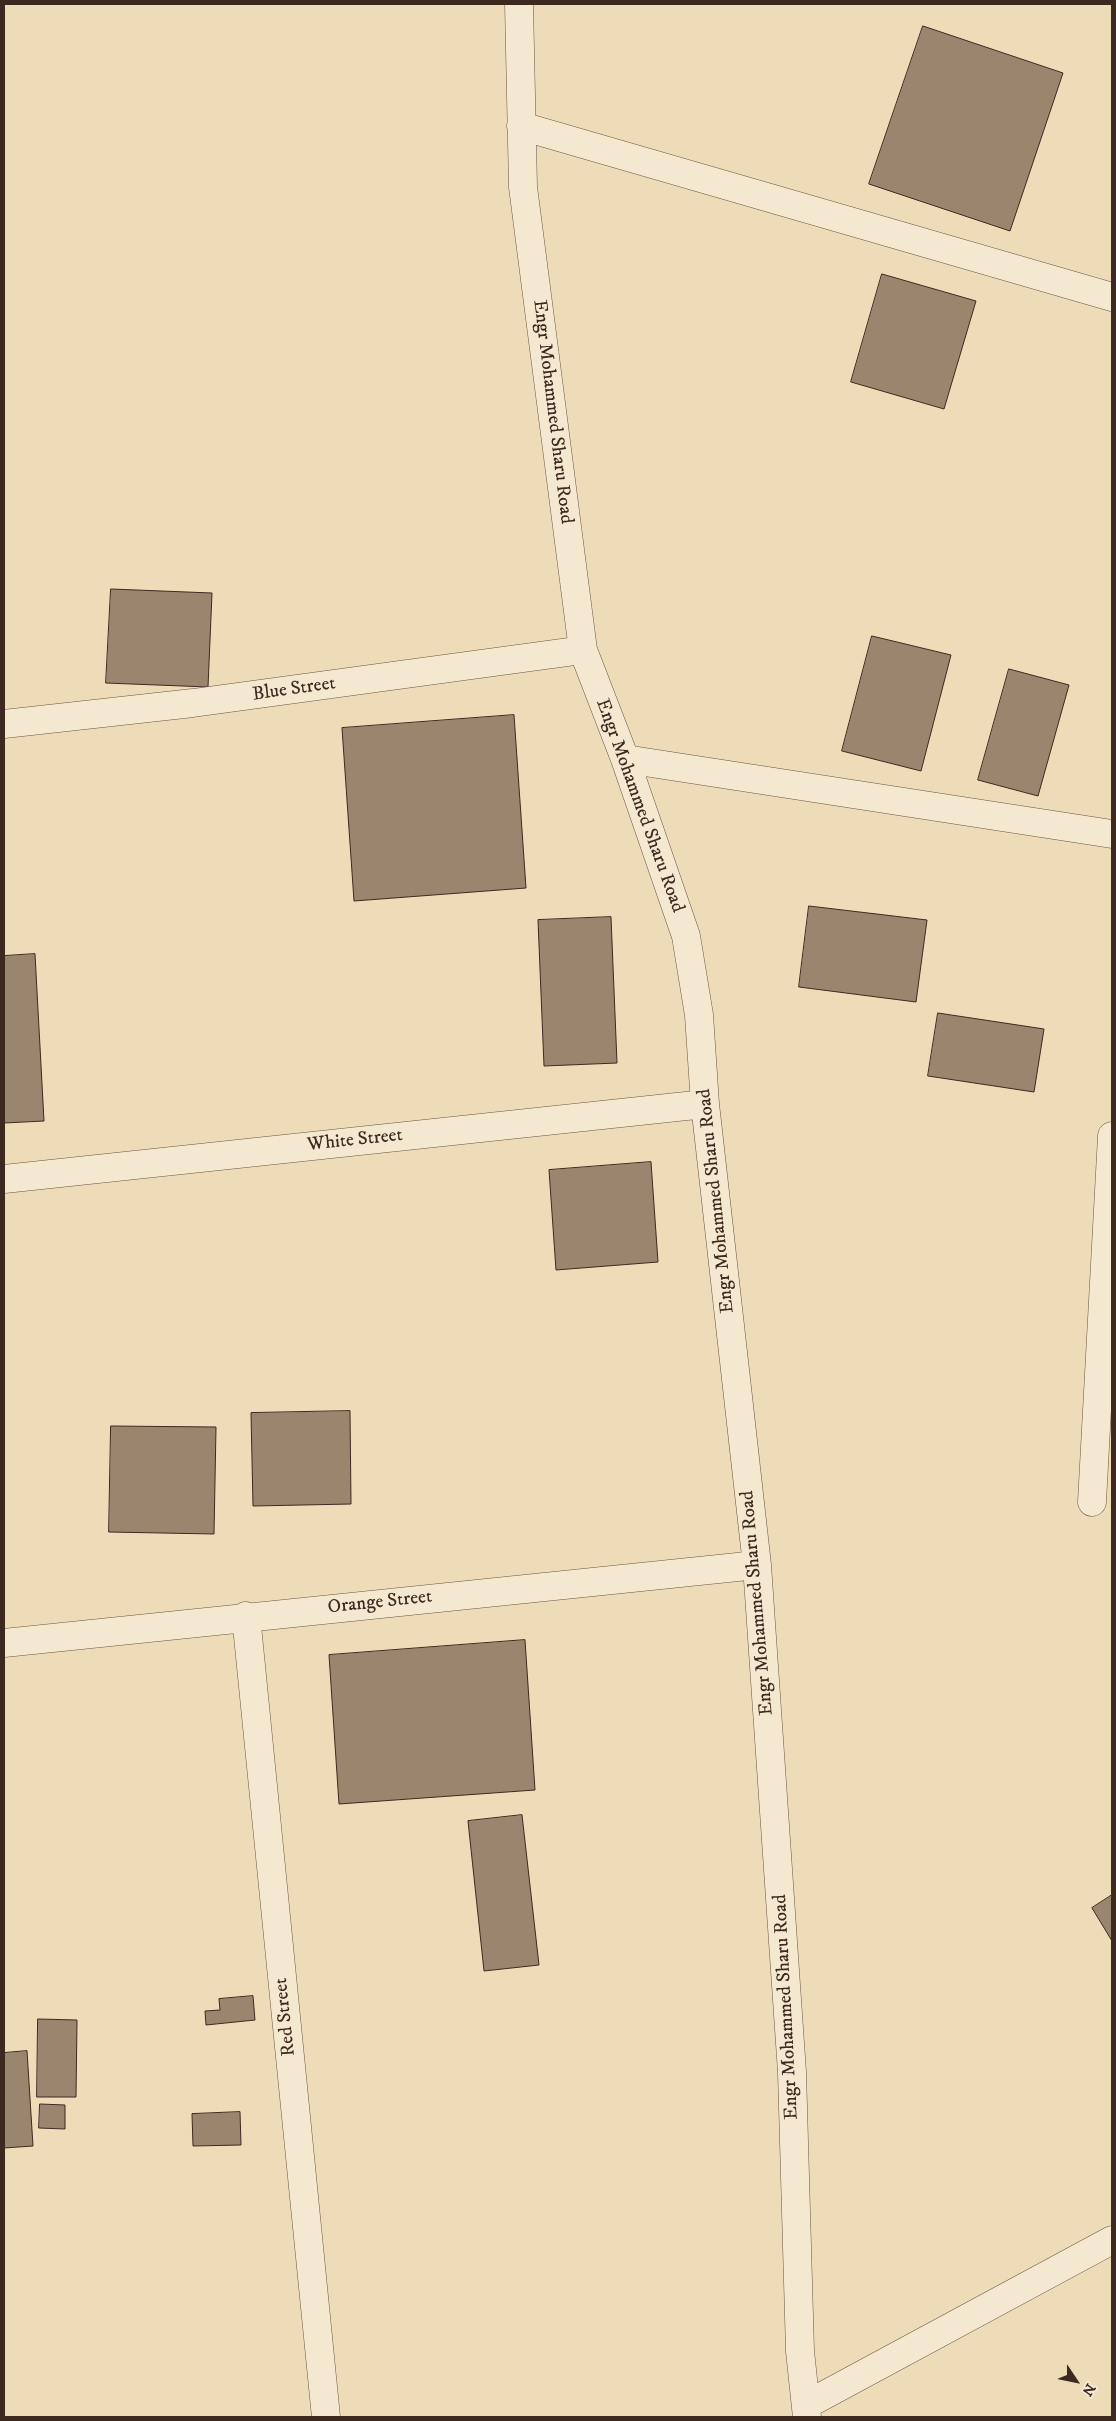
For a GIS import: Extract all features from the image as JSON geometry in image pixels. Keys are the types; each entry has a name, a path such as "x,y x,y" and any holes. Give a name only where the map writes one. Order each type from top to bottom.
{"street":[{"name":"Engr Mohammed Sharu Road","path":"520,4 523,187 583,650 625,759 686,936 699,1015 705,1104 757,1565 792,2072 800,2352 807,2411"},
{"path":"521,126 1112,297"},
{"name":"Blue Street","path":"4,724 193,704 583,650"},
{"path":"625,759 1112,834"},
{"name":"White Street","path":"4,1178 705,1104"},
{"path":"1092,1502 1112,1136"},
{"name":"Orange Street","path":"4,1643 246,1616 757,1565"},
{"name":"Red Street","path":"246,1616 326,2417"},
{"path":"807,2411 1112,2240"}],"building":[{"path":"923,26 1063,73 1010,231 869,184"},
{"path":"882,274 976,301 944,409 851,382"},
{"path":"111,589 212,593 208,687 106,683"},
{"path":"872,636 951,655 921,771 842,751"},
{"path":"1009,669 1069,685 1038,796 978,780"},
{"path":"514,715 526,888 354,901 342,728"},
{"path":"809,906 927,920 916,1002 799,987"},
{"path":"611,917 617,1063 544,1066 538,920"},
{"path":"35,954 44,1121 4,1123 4,956"},
{"path":"938,1013 1044,1029 1034,1092 928,1076"},
{"path":"651,1162 658,1262 556,1270 549,1170"},
{"path":"350,1411 351,1504 253,1506 251,1413"},
{"path":"111,1426 216,1427 214,1534 109,1532"},
{"path":"525,1640 535,1790 339,1804 329,1655"},
{"path":"522,1815 539,1965 484,1971 468,1821"},
{"path":"1112,1895 1112,1941 1092,1908"},
{"path":"253,1996 255,2020 206,2025 205,2011 220,2010 219,1999"},
{"path":"38,2019 77,2020 76,2097 37,2097"},
{"path":"27,2051 33,2146 4,2148 4,2053"},
{"path":"40,2104 65,2105 65,2129 39,2128"},
{"path":"240,2112 241,2145 193,2146 192,2114"}]}
